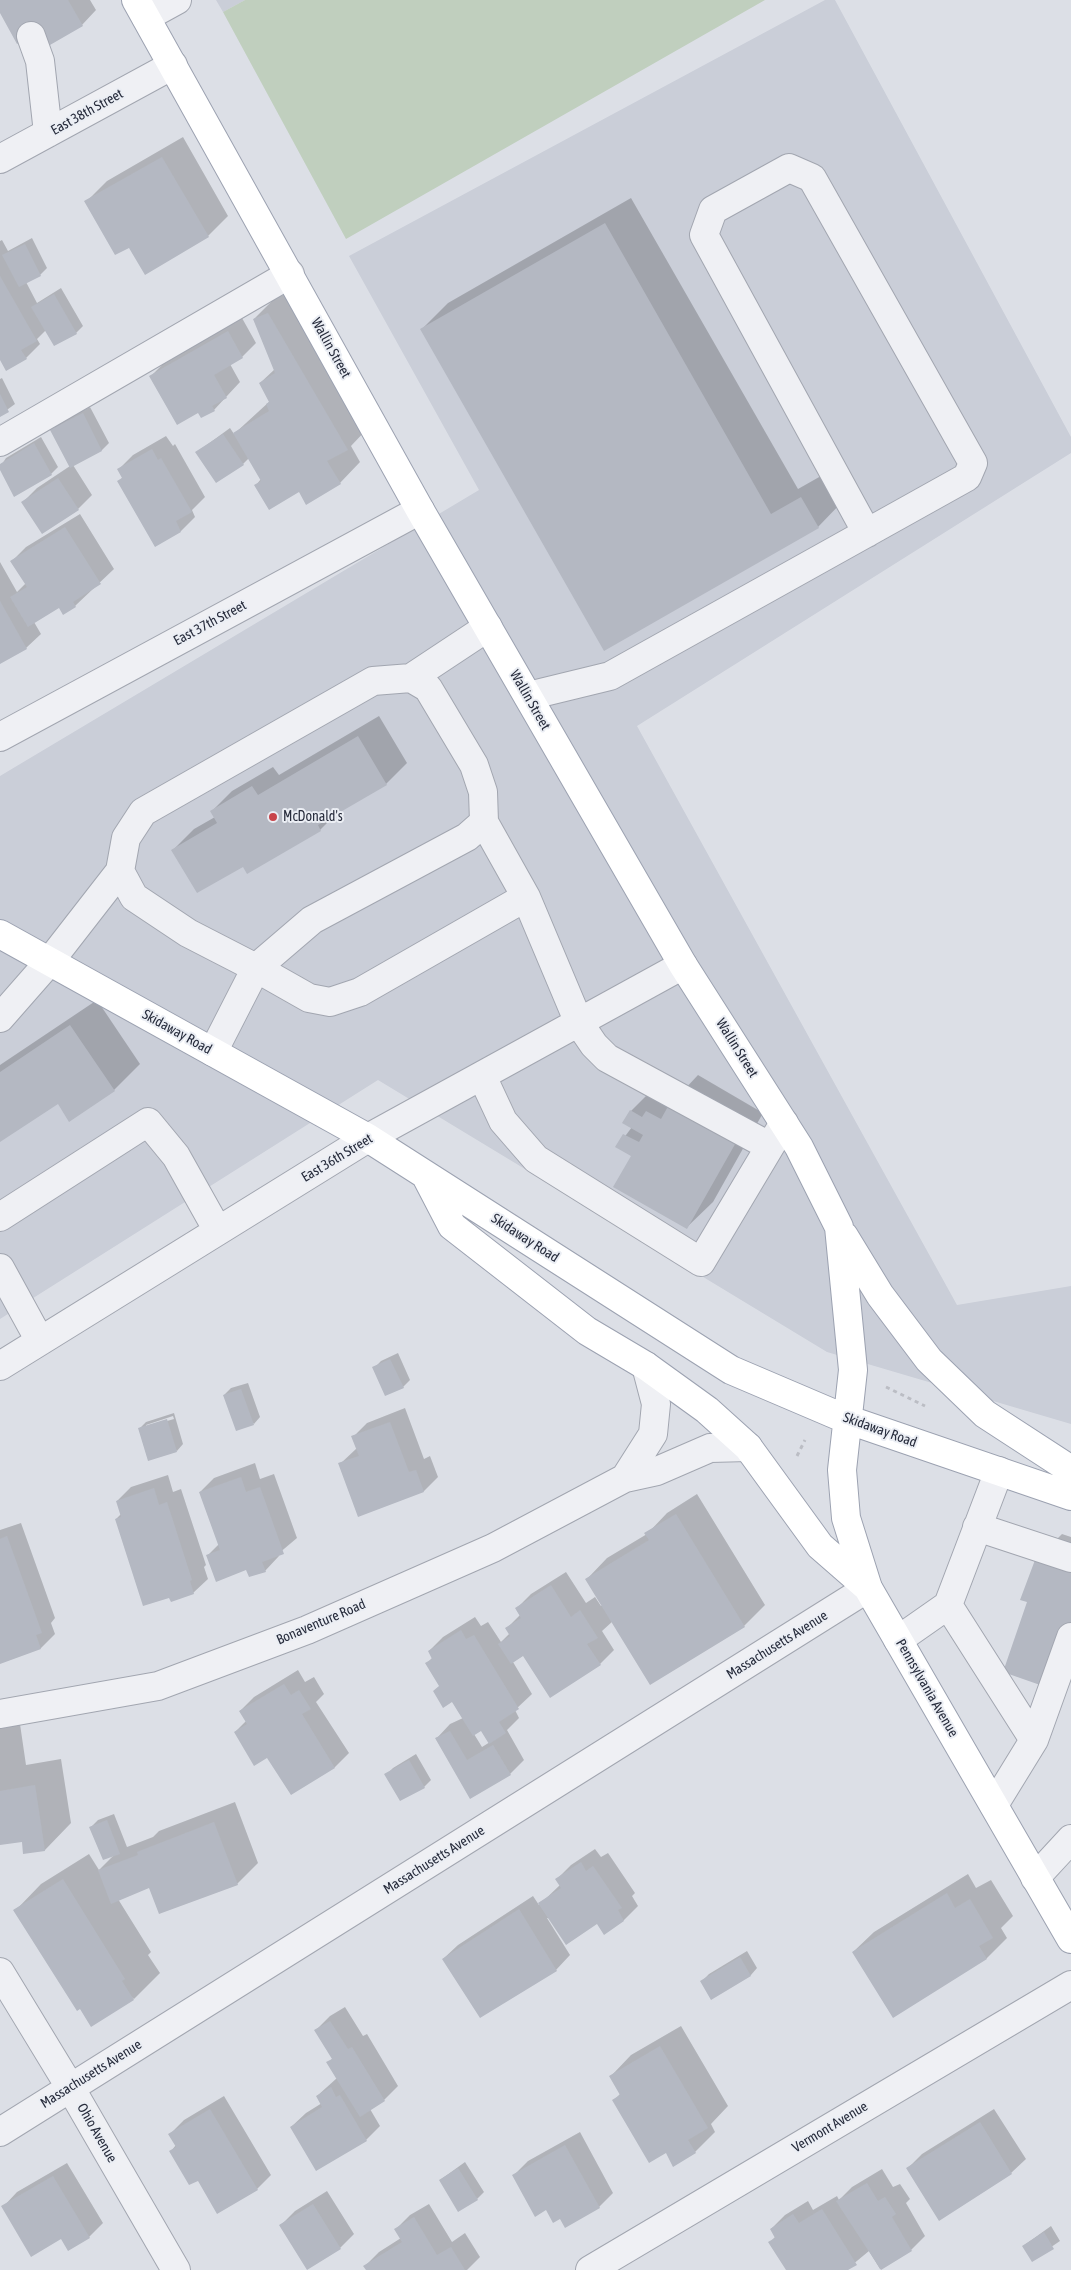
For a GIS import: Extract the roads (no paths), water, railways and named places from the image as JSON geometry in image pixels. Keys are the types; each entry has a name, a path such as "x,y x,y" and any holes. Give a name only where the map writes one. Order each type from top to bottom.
{"main road":[{"name":"Wallin Street","path":"141,8 420,510 683,965 799,1148 839,1227 853,1370 846,1419"},
{"name":"Skidaway Road","path":"0,934 368,1138 731,1370 846,1419 1071,1496"},
{"path":"425,1174 452,1226 587,1331 646,1366 707,1410 748,1446 820,1546 868,1588"},
{"path":"839,1227 880,1295 929,1360 986,1414 1071,1470"},
{"name":"Pennsylvania Avenue","path":"846,1419 842,1470 846,1518 868,1588 1071,1939"}],"street":[{"path":"141,8 177,0"},
{"path":"31,36 40,61 48,133"},
{"name":"East 38th Street","path":"3,149 48,133 173,65"},
{"path":"528,696 610,676 867,533 967,477 973,463 812,178 789,168 713,210 704,236 867,533"},
{"path":"0,442 290,274"},
{"name":"East 37th Street","path":"0,737 420,510"},
{"path":"0,1018 50,961 120,870 126,838 143,812 373,682 411,678 488,628"},
{"path":"411,678 428,688 474,765 483,792 484,822 526,897 579,1023 594,1045 607,1058 769,1146"},
{"path":"213,1052 256,968 312,920 467,837 484,822"},
{"path":"120,870 134,897 188,932 309,998 330,1002 360,992 526,897"},
{"name":"East 36th Street","path":"0,1366 368,1138 683,965"},
{"path":"482,1076 503,1121 536,1159 701,1262 784,1123"},
{"path":"0,1217 148,1122 176,1156 218,1231"},
{"path":"0,1268 40,1341"},
{"path":"625,1478 652,1434 656,1404 646,1366"},
{"name":"Bonaventure Road","path":"0,1714 158,1686 306,1630 493,1548 625,1478 657,1471 710,1448 748,1446"},
{"path":"898,1640 948,1605 998,1471"},
{"path":"977,1527 1071,1558"},
{"name":"Massachusetts Avenue","path":"0,2132 868,1588"},
{"path":"948,1605 1034,1740"},
{"path":"994,1805 1034,1740 1071,1637"},
{"path":"1036,1878 1071,1839"},
{"name":"Ohio Avenue","path":"0,1972 70,2087 176,2270"},
{"name":"Vermont Avenue","path":"590,2270 1071,1985"}],"place":[{"name":"McDonald's","path":"273,817"}]}
